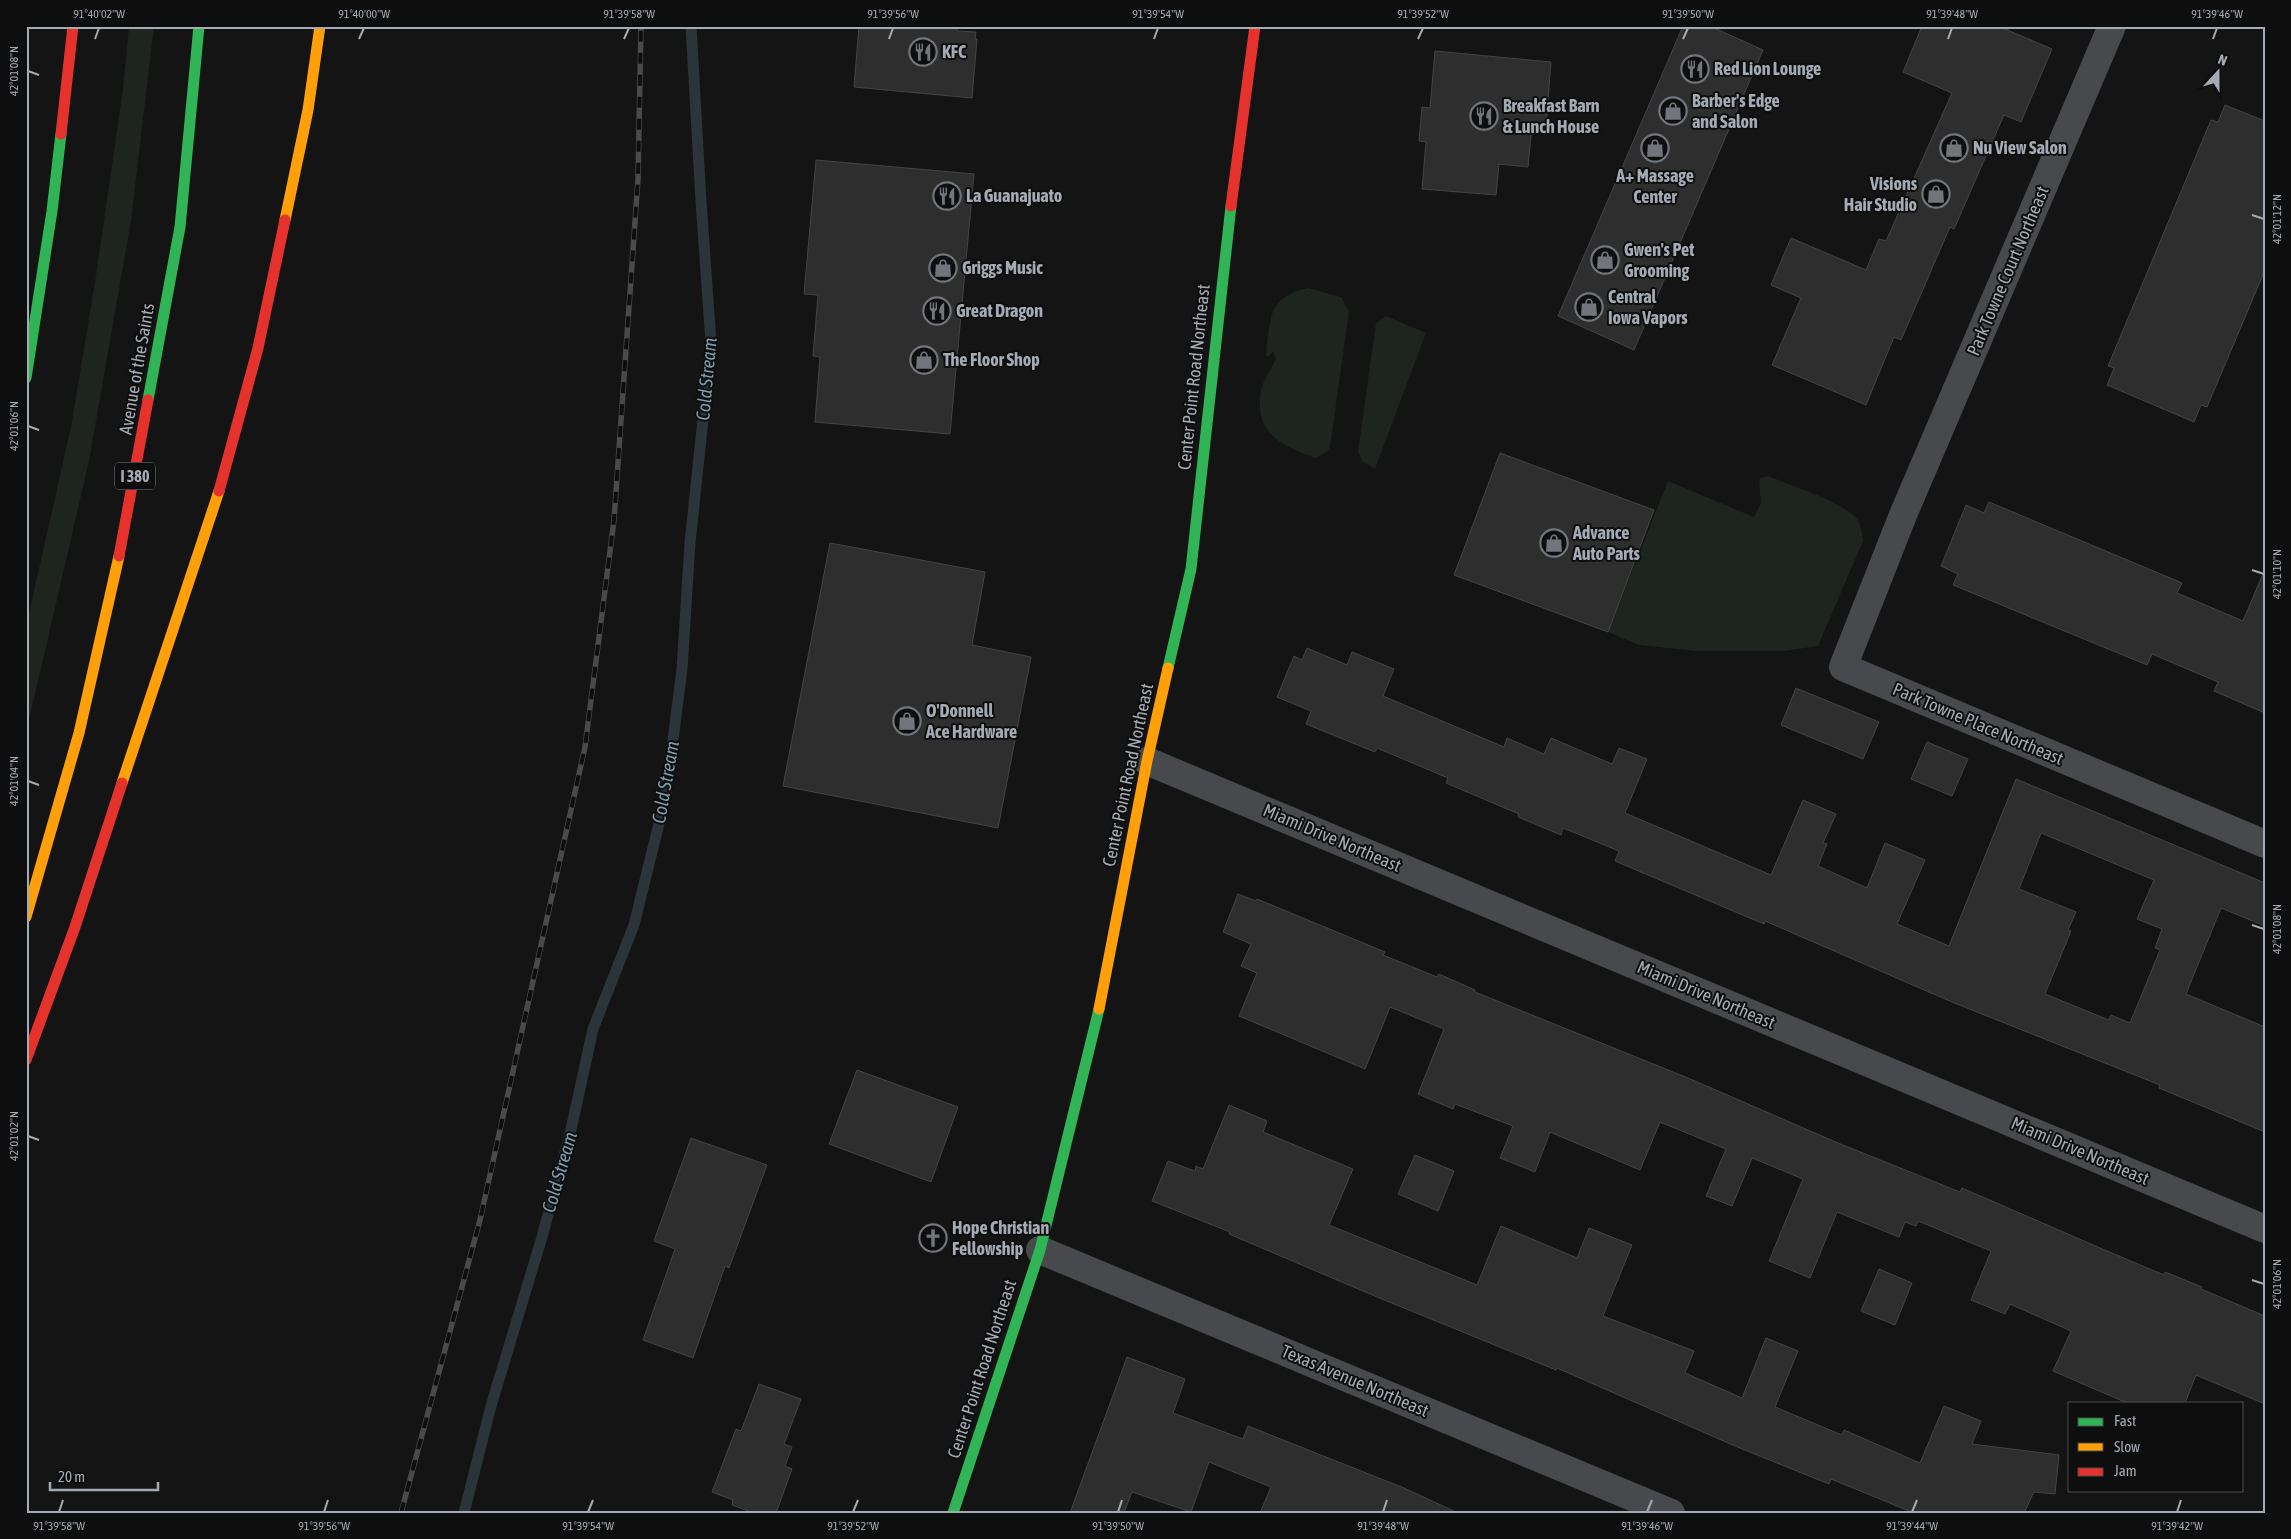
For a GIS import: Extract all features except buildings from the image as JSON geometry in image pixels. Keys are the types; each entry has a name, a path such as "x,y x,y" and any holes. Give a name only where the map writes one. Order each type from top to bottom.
{"main road":[{"path":"26,378 52,211 73,26"},
{"name":"Avenue of the Saints","path":"26,917 79,733 117,570 180,226 199,26"},
{"path":"26,1060 75,927 227,466 258,348 308,110 320,26"},
{"name":"Center Point Road Northeast","path":"953,1513 994,1394 1040,1250 1102,997 1147,761 1191,569 1224,257 1255,26"}],"street":[{"name":"Park Towne Court Northeast","path":"1903,516 2112,26"},
{"name":"Park Towne Place Northeast","path":"1903,516 1843,667 2265,844"},
{"name":"Miami Drive Northeast","path":"1147,761 2265,1229"},
{"name":"Texas Avenue Northeast","path":"1040,1250 1671,1513"}],"shaded area":[{"path":"129,26 154,26 131,221 89,461 26,733 26,626 71,427 96,276 123,89"},
{"path":"1308,288 1341,297 1349,311 1330,447 1327,452 1316,458 1292,449 1273,436 1266,428 1260,406 1262,387 1276,359 1273,351 1268,357 1266,355 1268,331 1273,312 1285,297"},
{"path":"1386,316 1426,333 1375,469 1363,462 1358,452 1376,323"},
{"path":"1768,476 1829,500 1851,513 1857,519 1860,526 1863,541 1818,646 1784,651 1696,651 1639,645 1608,632 1668,481 1754,517 1761,503 1759,481 1761,478"}],"waterway":[{"name":"Cold Stream","path":"464,1513 491,1406 542,1237 570,1134 593,1029 634,925 666,795 682,669 690,543 711,343 691,26"}],"railway":[{"path":"401,1513 480,1220 585,747 614,520 638,179 641,26"}],"traffic: fast":[{"path":"148,400 180,227 199,26"},
{"path":"26,378 52,211 61,134"},
{"path":"1168,668 1191,569 1231,206"},
{"path":"953,1513 1040,1250 1099,1009"}],"traffic: slow":[{"path":"285,220 308,110 320,26"},
{"path":"122,783 219,491"},
{"path":"26,917 79,733 119,556"},
{"path":"1099,1009 1147,761 1168,668"}],"traffic: jam":[{"path":"61,134 73,26"},
{"path":"1231,206 1255,26"},
{"path":"219,491 258,348 285,220"},
{"path":"119,556 148,400"},
{"path":"26,1060 75,927 122,783"}],"place":[{"name":"KFC","path":"923,52"},
{"name":"Red Lion Lounge","path":"1695,69"},
{"name":"Barber's Edge and Salon","path":"1673,111"},
{"name":"Breakfast Barn & Lunch House","path":"1484,116"},
{"name":"A+ Massage Center","path":"1655,148"},
{"name":"Nu View Salon","path":"1954,148"},
{"name":"Visions Hair Studio","path":"1936,194"},
{"name":"La Guanajuato","path":"947,196"},
{"name":"Gwen's Pet Grooming","path":"1605,260"},
{"name":"Griggs Music","path":"943,268"},
{"name":"Central Iowa Vapors","path":"1589,307"},
{"name":"Great Dragon","path":"937,311"},
{"name":"The Floor Shop","path":"924,360"},
{"name":"Advance Auto Parts","path":"1554,543"},
{"name":"O'Donnell Ace Hardware","path":"907,721"},
{"name":"Hope Christian Fellowship","path":"933,1238"}]}
